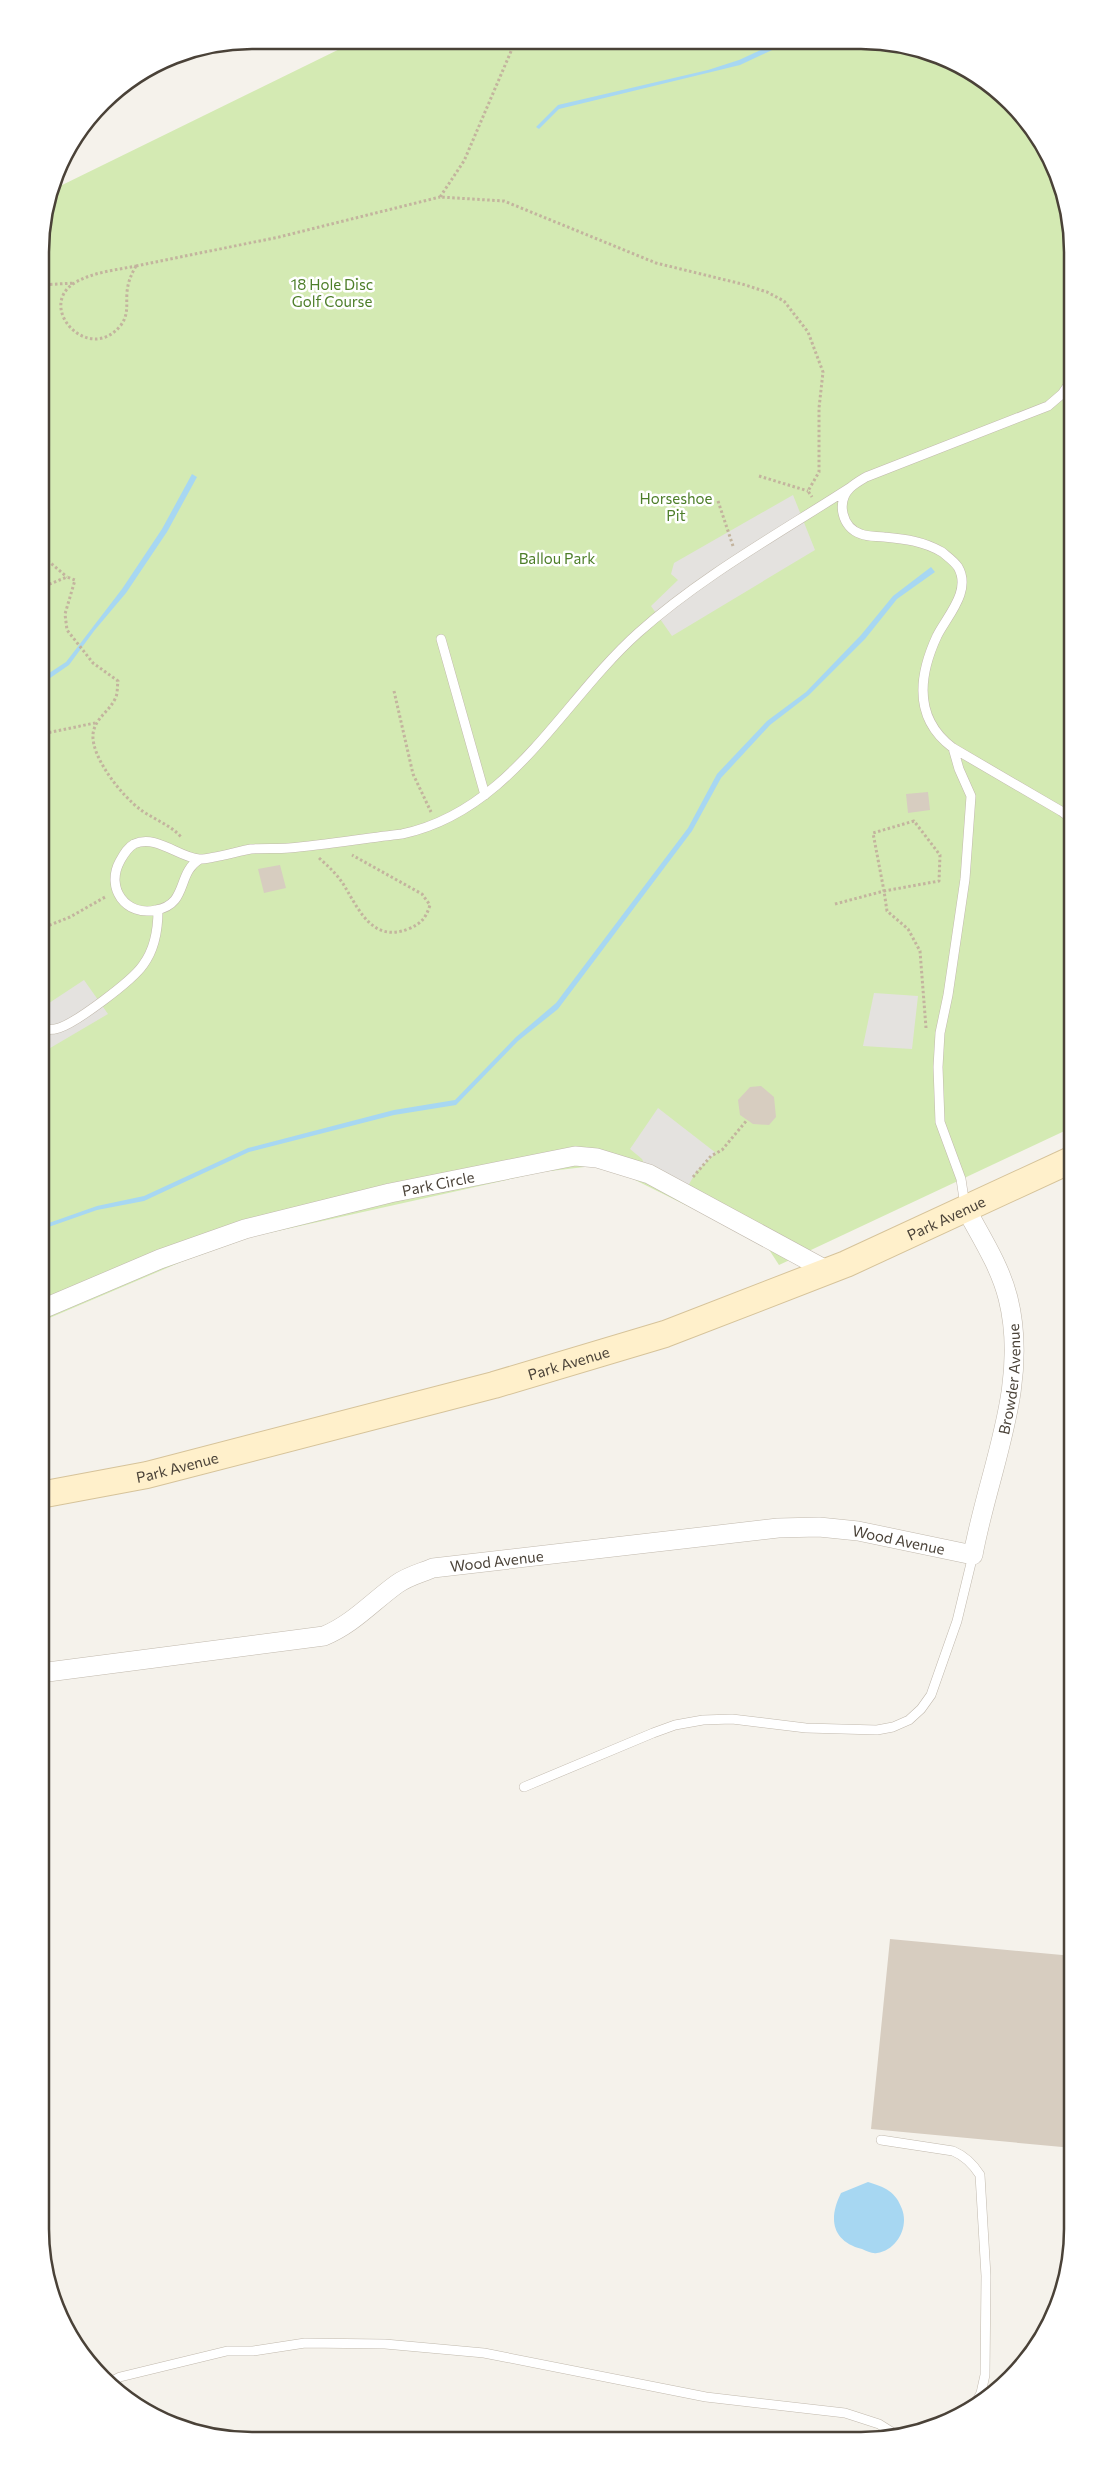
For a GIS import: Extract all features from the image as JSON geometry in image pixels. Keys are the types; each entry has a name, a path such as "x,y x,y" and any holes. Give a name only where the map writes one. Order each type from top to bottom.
{"main road":[{"name":"Park Avenue","path":"49,1493 147,1475 572,1363 665,1334 828,1271 1064,1163"}],"street":[{"name":"Park Circle","path":"49,1306 160,1259 245,1229 390,1194 575,1156 597,1158 649,1174 828,1271"},
{"name":"Browder Avenue","path":"966,1209 1001,1275 1013,1322 1014,1353 1012,1384 1000,1448 973,1555"},
{"name":"Wood Avenue","path":"49,1672 324,1636 341,1629 397,1584 413,1575 433,1568 778,1528 819,1527 858,1531 973,1555"}],"lane":[{"path":"200,859 190,867 184,877 179,895 173,903 158,910 137,910 123,901 116,891 114,871 126,851 135,844 146,841 155,842 180,854 200,859 253,849 305,846 402,834 451,818 485,795 515,769 610,660 638,633 739,558 866,477 1048,406 1064,391"},
{"path":"851,488 844,497 842,510 845,521 852,529 862,535 912,540 933,547 951,558 962,576 962,588 957,602 936,638 930,656 922,694 924,710 930,725 940,738 953,748 1064,813"},
{"path":"441,639 485,795"},
{"path":"953,748 959,769 971,796 965,879 948,994 940,1033 938,1068 940,1122 960,1179 966,1209"},
{"path":"49,1030 61,1028 131,980 144,964 153,946 158,927 158,910"},
{"path":"524,1787 653,1733 675,1725 703,1720 732,1719 806,1728 877,1730 893,1727 909,1720 921,1709 931,1695 957,1621 973,1555"},
{"path":"881,2140 953,2151 969,2161 980,2175 986,2276 985,2375 981,2393"},
{"path":"115,2379 227,2351 253,2350 306,2343 385,2344 484,2353 706,2397 845,2413 879,2424 890,2431"}],"path":[{"path":"440,197 464,161 512,49"},
{"path":"136,266 130,278 127,313 122,324 113,333 105,337 93,339 81,336 65,323 62,301 69,288 76,283 107,272 136,266 279,237 440,197 482,199 512,204 576,232 656,263 742,284 767,292 784,302 808,332 823,372 819,408 818,472 808,491"},
{"path":"49,284 76,283"},
{"path":"760,476 808,491 818,508"},
{"path":"718,501 726,530 739,558"},
{"path":"49,562 67,577 75,580 64,623 70,636 93,663 118,681 114,702 95,723 49,732"},
{"path":"49,584 67,577"},
{"path":"394,691 413,774 425,796 435,824"},
{"path":"95,723 94,744 102,763 125,798 143,812 174,830 186,842"},
{"path":"835,904 884,892 939,881 940,856 914,821 873,833 884,892 888,911 908,929 920,951 926,1028"},
{"path":"305,846 333,870 345,887 354,907 368,924 385,931 402,932 419,925 426,916 430,905 422,894 329,843"},
{"path":"49,925 70,917 116,891"},
{"path":"684,1193 696,1172 711,1156 722,1150 748,1120"}],"green space":[{"name":"Ballou Park","path":"340,49 888,50 939,64 974,83 1005,108 1030,139 1049,174 1063,225 1064,239 1064,1131 779,1265 766,1245 621,1173 593,1166 542,1172 251,1237 181,1262 49,1318 49,239 50,225 60,186"}],"shaded area":[{"path":"793,495 815,550 672,636 651,606 678,580 671,574 674,563"},
{"path":"84,980 108,1014 49,1049 49,1003"},
{"path":"874,993 918,996 912,1049 863,1046"},
{"path":"658,1108 716,1153 696,1172 684,1193 649,1174 642,1159 630,1149"}],"water":[{"path":"763,49 774,49 740,65 559,109 539,129 536,127 558,105 708,70 739,60"},
{"path":"192,474 197,477 167,532 126,593 94,631 69,665 49,679 49,673 66,662 122,589 162,529"},
{"path":"931,567 935,572 897,599 865,639 809,695 770,725 721,778 692,831 558,1009 518,1041 456,1105 394,1115 249,1152 144,1201 97,1210 49,1227 49,1223 97,1206 144,1196 248,1148 394,1110 455,1100 516,1037 556,1003 688,828 717,774 767,721 806,692 861,635 893,596"},
{"path":"868,2182 885,2188 893,2194 900,2203 904,2216 900,2237 896,2243 877,2253 844,2241 835,2228 835,2212 841,2193"}],"building":[{"path":"928,792 930,810 908,813 906,794"},
{"path":"280,865 286,888 264,893 258,869"},
{"path":"761,1086 774,1097 776,1117 769,1125 753,1124 740,1115 738,1100 750,1087"},
{"path":"890,1939 1064,1955 1064,2147 871,2129"}],"park label":[{"name":"18 Hole Disc Golf Course","path":"332,292"},
{"name":"Horseshoe Pit","path":"676,506"}]}
